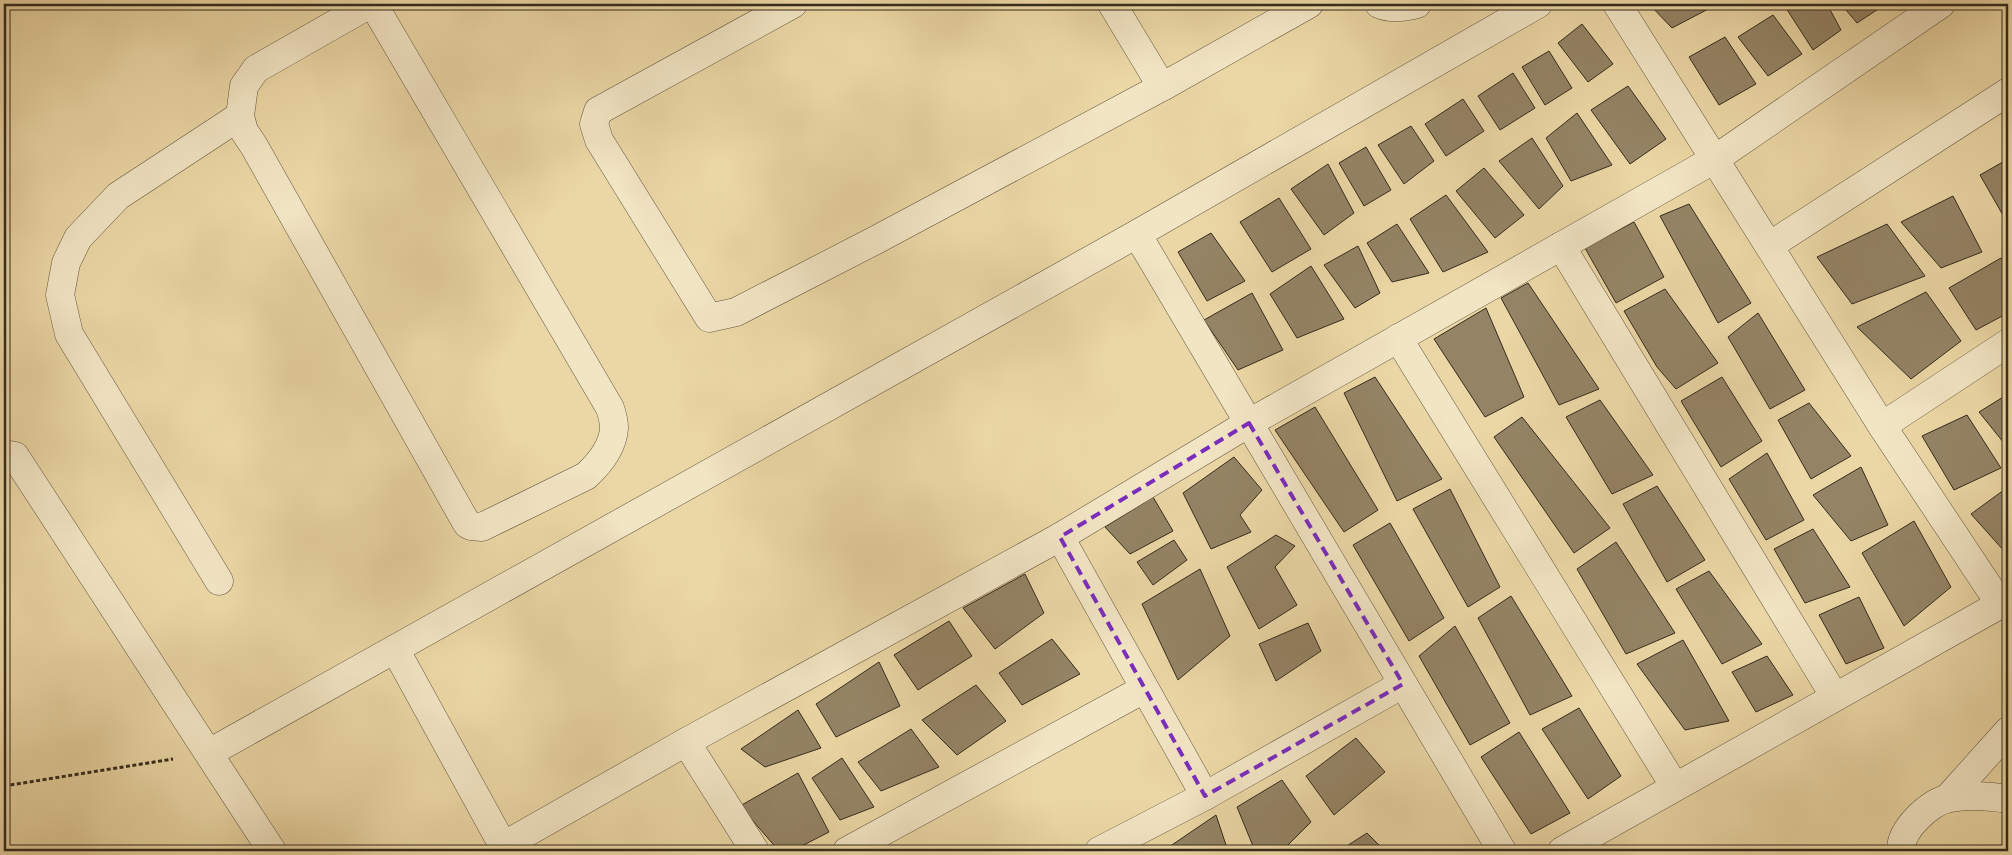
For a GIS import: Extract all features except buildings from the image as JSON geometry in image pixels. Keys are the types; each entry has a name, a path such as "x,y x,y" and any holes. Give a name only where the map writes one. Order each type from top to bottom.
{"street":[{"path":"371,4 610,408 614,429 608,448 600,463 586,476 482,527 467,524 244,131 240,116 244,86 256,69 371,4"},
{"path":"792,4 598,111 594,124 599,140 709,318 736,312 1162,88 1309,4"},
{"path":"1112,4 1162,88"},
{"path":"1379,4 1384,6 1409,6 1417,4"},
{"path":"209,753 1137,234 1538,4"},
{"path":"1562,851 2004,602 1882,426 1617,4"},
{"path":"394,650 505,849 686,742 1060,537 1249,423 1714,158 1941,4"},
{"path":"1769,246 2008,92"},
{"path":"219,581 69,334 60,295 66,263 78,238 118,196 240,116"},
{"path":"1137,234 1502,851"},
{"path":"1561,246 1835,697"},
{"path":"1398,338 1675,787"},
{"path":"1882,426 2008,343"},
{"path":"4,454 14,456 272,851"},
{"path":"1060,537 1205,796"},
{"path":"1099,851 1205,796 1402,684"},
{"path":"847,851 1144,689"},
{"path":"1901,851 1905,833 1916,819 1948,798 2008,731"},
{"path":"686,742 755,851"},
{"path":"1948,798 1975,795 2008,799"}],"path":[{"path":"4,786 209,753"}],"highlighted area":[{"path":"1249,423 1403,684 1205,796 1060,537"}]}
